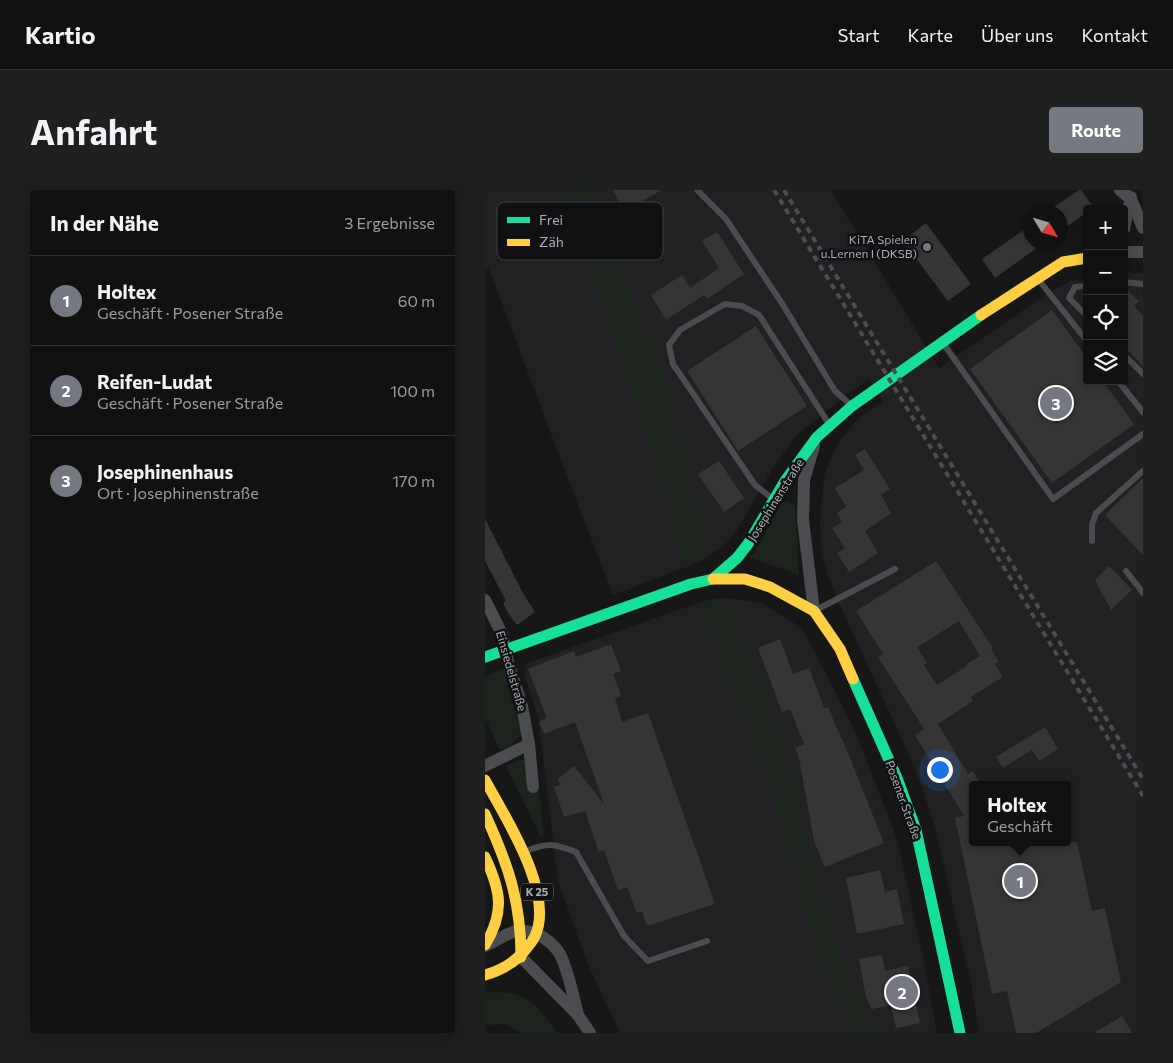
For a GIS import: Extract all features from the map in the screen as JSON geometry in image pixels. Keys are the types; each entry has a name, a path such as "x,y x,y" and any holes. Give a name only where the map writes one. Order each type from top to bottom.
{"street":[{"path":"1120,190 1131,194"},
{"path":"1131,194 1143,228"},
{"path":"1128,209 1131,194"},
{"path":"1128,252 1143,252"},
{"name":"Josephinenstraße","path":"485,657 691,584 713,579 737,558 748,544 785,481 817,437 829,425 852,406 974,319 1063,262 1083,259"},
{"name":"Posener Straße","path":"814,611 803,520 804,480 817,437"},
{"name":"Posener Straße","path":"713,579 745,579 770,587 814,611 840,648 897,778 916,830 960,1033"},
{"name":"Einsiedelstraße","path":"485,600 502,634 508,662 522,706 529,744 533,787"},
{"path":"485,766 529,744"},
{"name":"K 25","path":"485,780 515,854 514,884 522,931 521,956"},
{"name":"K 25","path":"485,814 534,878 540,917 536,934 521,956 505,968 485,976"},
{"path":"485,858 499,892 500,909 494,930 485,946"},
{"path":"485,946 514,932 522,931 536,934 546,939 558,952 563,961 578,1015"},
{"path":"521,956 578,1015 590,1033"}],"lane":[{"path":"697,190 726,219 783,305 835,391 852,406"},
{"path":"1037,278 1086,340"},
{"path":"1128,282 1143,284"},
{"path":"1083,286 1075,287 1069,298 1083,312"},
{"path":"774,500 755,485 673,364 669,345 680,330 725,304 742,306 759,315 829,425"},
{"path":"943,342 1053,498 1143,434"},
{"path":"1128,359 1143,374"},
{"path":"1122,385 1143,412"},
{"path":"1092,541 1092,525 1096,513 1143,471"},
{"path":"814,611 895,569"},
{"path":"1126,571 1143,593"},
{"path":"515,854 540,845 553,844 576,852 625,936 648,961 707,941"}],"shaded area":[{"path":"485,190 831,190 939,368 1051,291 1073,280 1083,279 1083,385 1128,385 1128,272 1143,274 1143,1033 979,1033 971,983 935,828 923,790 905,746 839,604 822,554 820,525 824,476 832,455 841,439 859,418 883,401 869,379 797,435 773,468 736,532 722,548 699,562 613,595 489,269 485,271"},
{"path":"563,190 596,190 600,202 567,202"},
{"path":"587,260 620,260 647,340 654,335 712,555 685,568 648,441"},
{"path":"789,501 795,506 799,576 750,558 761,542 781,503"},
{"path":"728,598 762,603 803,630 858,738 897,839 924,962 937,1033 620,1033 588,965 558,881 538,718 524,673 527,663 698,603"},
{"path":"728,598 793,771 816,874 845,965 878,1033 857,1033 818,955 769,779 698,603"},
{"path":"507,668 508,675 506,680 521,731 513,743 500,750 485,718 485,679 491,673"},
{"path":"519,760 524,760 528,792 539,791 544,836 540,836 506,766"},
{"path":"496,992 518,995 533,1003 558,1033 521,1033 506,1024 485,1025 485,993"}],"building":[{"path":"613,190 662,190 640,202 619,202"},
{"path":"1081,190 1092,205 1083,205 1083,215 1068,226 1068,205 1057,205"},
{"path":"926,223 971,284 948,301 903,241"},
{"path":"1023,231 1023,250 1034,250 995,278 982,259"},
{"path":"717,232 744,274 707,299 704,295 666,320 651,295 682,275 690,288 719,268 702,241"},
{"path":"1128,291 1139,301 1134,306 1143,316 1143,366 1128,350"},
{"path":"1052,310 1083,353 1083,385 1106,385 1134,424 1052,483 970,369"},
{"path":"756,326 807,406 738,451 687,371"},
{"path":"865,449 890,489 881,495 891,513 865,531 878,553 849,572 837,553 845,548 832,528 842,522 837,513 846,507 835,488 864,470 855,455"},
{"path":"719,461 744,498 724,512 698,474"},
{"path":"1143,478 1143,555 1105,515"},
{"path":"485,519 523,593 535,612 517,625 503,603 506,601 485,561"},
{"path":"936,561 993,648 991,649 999,662 995,664 1003,677 971,697 973,701 938,724 968,774 973,771 979,781 969,781 969,846 1071,846 1071,842 1077,842 1092,911 1105,908 1121,982 1036,1033 1016,1033 1007,991 992,994 955,818 964,816 915,735 924,729 878,657 883,654 856,611","holes":["959,621 980,656 966,664 967,666 937,685 924,665 927,663 917,647"]},
{"path":"1109,566 1132,590 1111,610 1095,580"},
{"path":"780,639 793,674 809,668 824,708 828,707 842,738 884,843 825,867 814,841 799,758 795,748 804,744 790,709 782,712 758,648"},
{"path":"611,644 621,671 613,674 621,696 615,698 622,722 648,713 715,904 647,926 642,912 637,913 627,887 618,890 604,850 599,852 585,811 564,817 554,787 560,785 558,779 574,766 604,804 575,722 544,734 539,722 547,718 528,669 574,651 576,657"},
{"path":"1045,727 1058,749 1039,761 1032,750 1003,768 996,757"},
{"path":"880,870 885,892 897,889 904,924 857,934 846,878"},
{"path":"882,955 885,971 908,966 920,1023 896,1028 891,1005 872,1009 866,997 859,959"},
{"path":"1122,1016 1132,1033 1094,1033"}],"railway":[{"path":"774,190 1143,796"},
{"path":"784,190 1143,779"}],"traffic: fast":[{"path":"485,657 691,584 713,579 737,558 748,544 785,481 817,437 852,406 981,315"},
{"path":"853,679 897,778 916,830 960,1033"}],"traffic: slow":[{"path":"981,315 1063,262 1083,259"},
{"path":"713,579 745,579 770,587 814,611 840,649 853,679"},
{"path":"485,780 525,856 538,899 539,918 534,938 522,954 508,965 485,975"},
{"path":"485,814 512,883 519,918 521,957"},
{"path":"485,857 495,880 499,901 496,922 485,945"}],"place":[{"name":"KiTA Spielen u.Lernen I (DKSB)","path":"927,247"},
{"name":"Josephinenhaus","path":"1056,403"},
{"name":"Holtex","path":"1020,881"},
{"name":"Reifen-Ludat","path":"902,992"}]}
